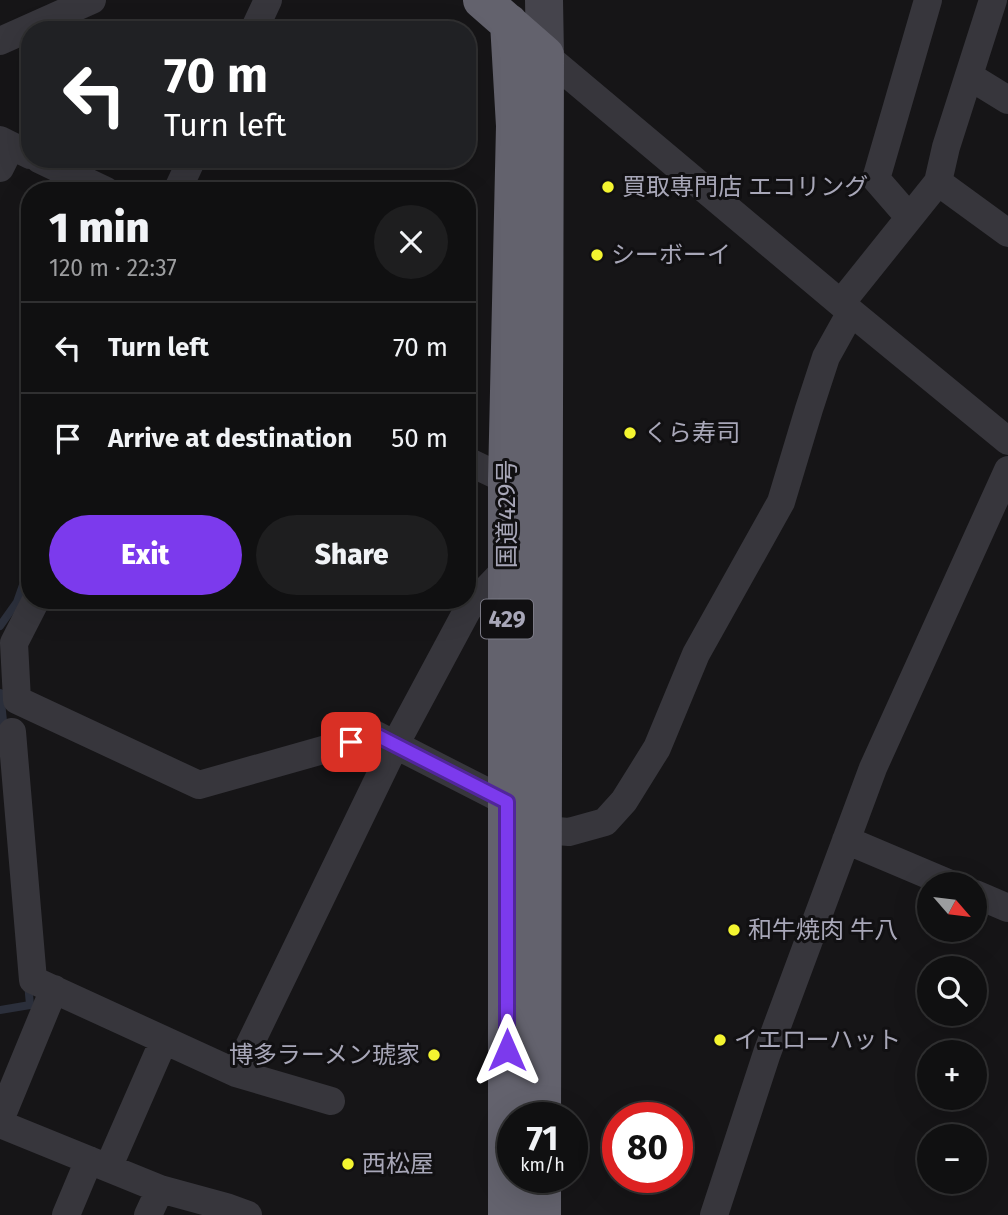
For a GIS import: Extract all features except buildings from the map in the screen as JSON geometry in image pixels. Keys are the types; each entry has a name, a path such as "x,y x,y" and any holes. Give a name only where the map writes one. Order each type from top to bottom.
{"highway":[{"name":"国道429号","path":"500,8 545,55 542,1102"},
{"name":"国道429号","path":"500,8 515,126 506,569 507,1215"},
{"path":"542,1193 542,1215"}],"street":[{"path":"45,21 92,0"},
{"path":"258,21 268,0"},
{"path":"544,0 545,55 1008,441"},
{"path":"909,217 876,178 928,0"},
{"path":"31,609 14,643 17,700 200,785 376,735 507,802 544,830 569,832 605,822 624,801 657,748 696,654 781,502 809,409 846,308 909,217 938,182 946,147 993,0"},
{"path":"0,41 21,32"},
{"path":"969,76 1008,100"},
{"path":"59,168 88,182"},
{"path":"938,182 1008,233"},
{"path":"476,465 507,480"},
{"path":"714,1215 767,1053 873,768 1008,470"},
{"path":"476,601 506,569"},
{"path":"236,1073 395,745 468,609"},
{"path":"71,725 5,732 33,980 236,1073 331,1101"},
{"path":"846,840 922,872"},
{"path":"987,899 1008,908"},
{"path":"54,989 0,1122 160,1189 248,1215"},
{"path":"66,1215 99,1164 164,1040"},
{"path":"148,1215 160,1189"}],"waterway":[{"path":"0,626 17,602 21,591"},
{"path":"0,693 4,730"},
{"path":"0,1010 30,1005 28,983"}],"place":[{"name":"買取専門店 エコリング","path":"608,187"},
{"name":"シーボーイ","path":"597,255"},
{"name":"くら寿司","path":"630,433"},
{"name":"和牛焼肉 牛八","path":"734,930"},
{"name":"イエローハット","path":"720,1040"},
{"name":"博多ラーメン琥家","path":"434,1055"},
{"name":"西松屋","path":"348,1164"}],"route":[{"path":"351,742 376,735 507,802 507,1050"}]}
